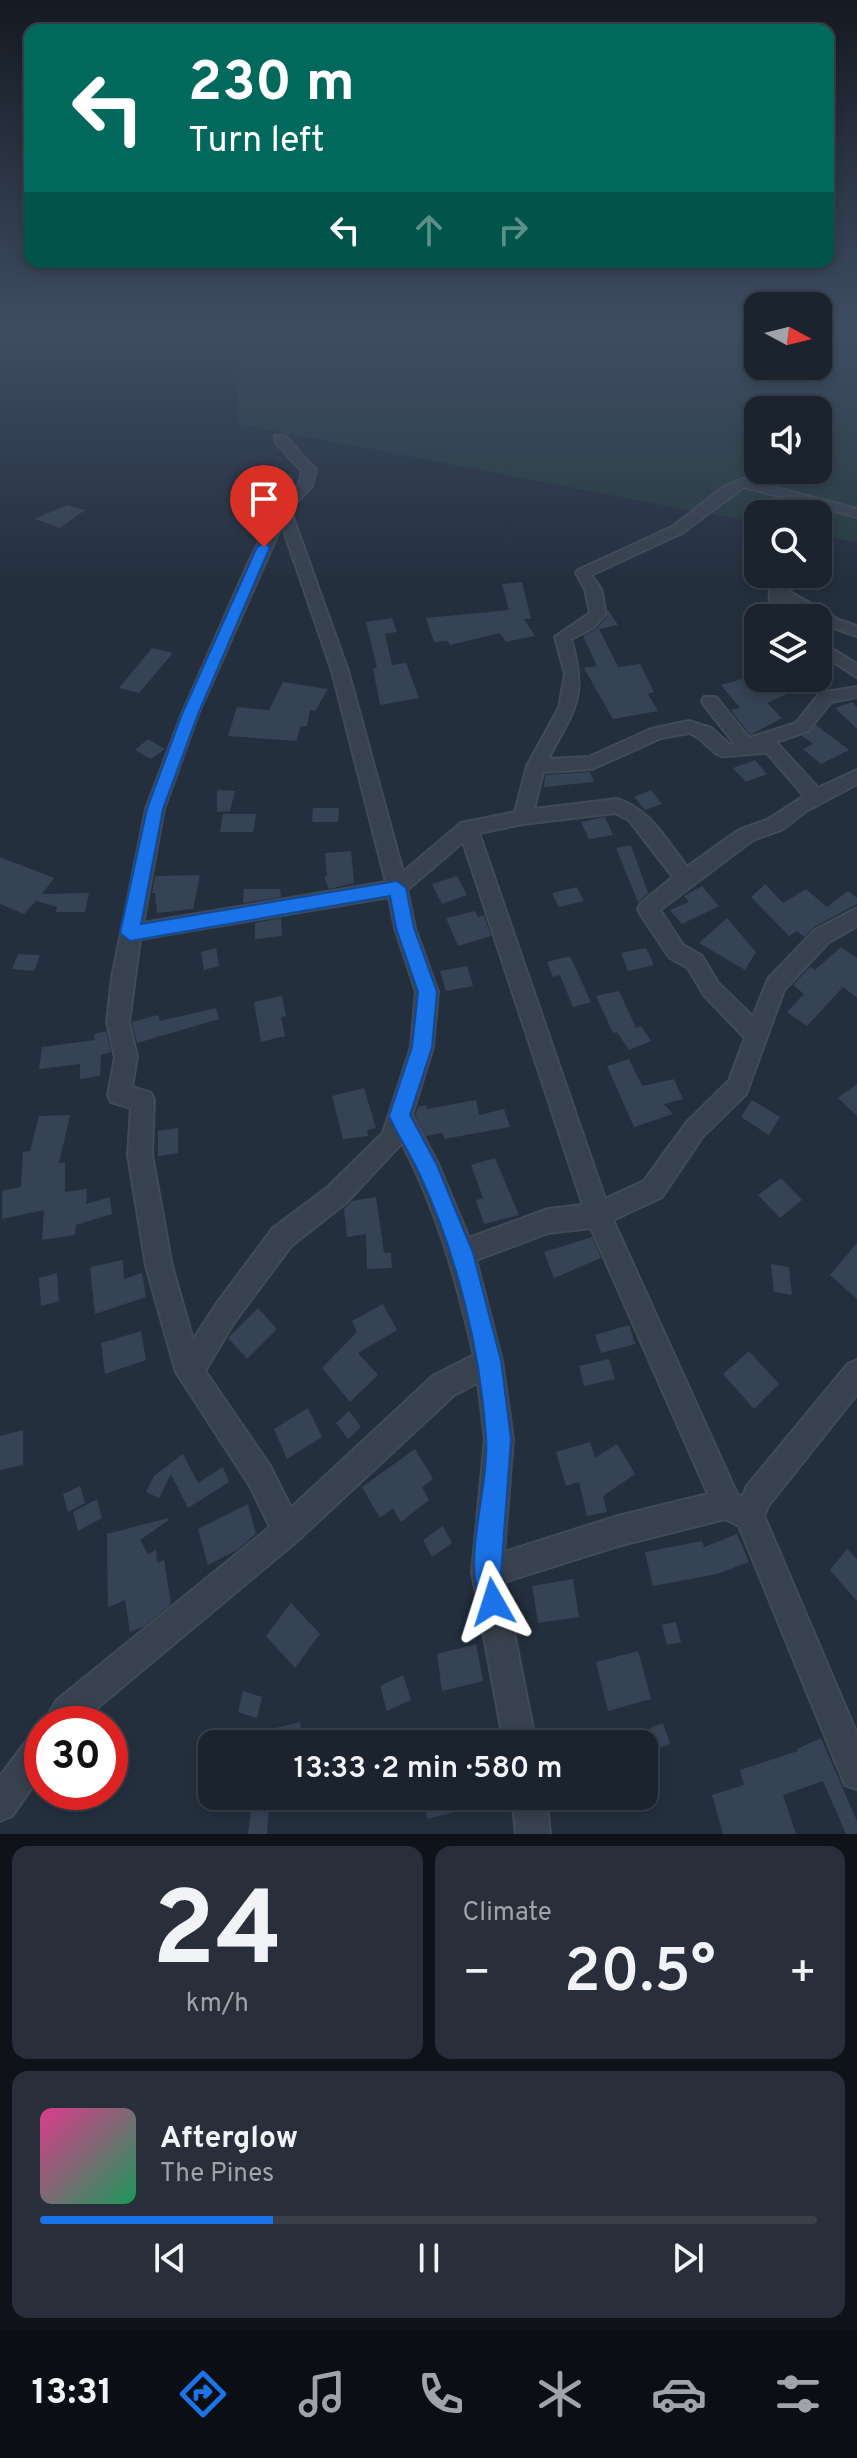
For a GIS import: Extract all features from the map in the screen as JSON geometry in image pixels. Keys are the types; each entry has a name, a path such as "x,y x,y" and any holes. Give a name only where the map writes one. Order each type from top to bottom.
{"street":[{"path":"280,439 309,470 305,486 283,508 254,566 190,714 155,809 130,933 118,1022 126,1057 119,1095 143,1100 140,1155 159,1266 189,1372 260,1476 287,1531"},
{"path":"523,817 536,766 567,708 573,674 563,637 587,625 598,614 593,589 583,573 677,530 730,489 743,483 857,513"},
{"path":"189,1372 224,1315 282,1237 337,1195 392,1139 422,1047 427,992 405,928 340,671 283,508"},
{"path":"776,604 777,588"},
{"path":"778,591 833,623 857,631"},
{"path":"832,655 857,672"},
{"path":"536,766 592,763 657,733 689,727 705,732 727,752 802,727 826,697 857,692"},
{"path":"710,701 745,745 772,747 816,798"},
{"path":"757,1036 711,989 695,962 676,951 648,909 685,878 746,835 776,824 857,776"},
{"path":"130,933 397,888 468,828 523,817 617,806 636,815 685,878"},
{"path":"468,828 598,1215 738,1510 857,1773"},
{"path":"462,1253 548,1221 598,1215 653,1189 695,1129 738,1087 775,985 822,936 857,916"},
{"path":"400,1116 430,1172 462,1253 489,1361 499,1439 487,1572 517,1730"},
{"path":"74,1706 287,1531 443,1386 489,1361"},
{"path":"487,1572 618,1531 738,1510 757,1496 857,1373"},
{"path":"0,1804 24,1771"},
{"path":"530,1810 533,1834"}],"green space":[{"path":"238,414 744,414 744,484 832,484 832,414 857,414 857,542 832,538 832,500 744,500 744,520 238,424"}],"building":[{"path":"281,470 295,477 279,492 262,488"},
{"path":"67,505 85,510 60,528 35,519"},
{"path":"522,582 531,619 524,619 535,636 506,642 500,633 450,645 448,641 434,642 426,618 509,610 502,584"},
{"path":"608,610 618,625 599,629 618,667 640,664 654,692 648,694 658,711 613,719 584,668 597,666 583,636 595,630 608,616"},
{"path":"392,618 397,632 385,634 392,665 406,663 419,698 380,705 373,668 377,668 366,622"},
{"path":"152,648 173,653 139,693 119,688"},
{"path":"744,678 744,692 788,692 767,703 782,718 750,735 731,710 740,708 721,685"},
{"path":"283,682 328,689 315,711 310,710 307,726 301,726 296,741 228,736 237,707 269,710"},
{"path":"852,702 857,707 857,729 835,708"},
{"path":"816,725 849,750 821,764 803,749 813,744 802,736"},
{"path":"148,739 165,749 151,759 135,750"},
{"path":"755,760 767,774 746,782 733,768"},
{"path":"590,772 594,782 544,787 545,775"},
{"path":"217,790 235,791 230,811 217,812"},
{"path":"651,790 662,804 645,810 634,797"},
{"path":"313,808 339,808 338,822 312,822"},
{"path":"223,814 256,814 253,832 220,832"},
{"path":"605,817 613,835 589,839 581,822"},
{"path":"631,845 648,893 638,902 616,848"},
{"path":"351,851 354,883 329,889 324,877 327,876 325,853"},
{"path":"0,857 54,878 42,894 89,893 85,912 56,912 57,907 36,901 24,914 0,904"},
{"path":"200,875 193,909 157,913 155,893 152,893 155,876"},
{"path":"457,876 467,895 442,904 432,884"},
{"path":"765,884 783,903 806,889 827,907 848,891 857,898 857,904 814,927 804,937 797,931 789,936 751,897"},
{"path":"702,886 719,906 682,924 670,910 689,902 684,896"},
{"path":"577,887 584,901 559,907 552,893"},
{"path":"244,889 280,889 281,897 243,903"},
{"path":"475,911 478,917 484,915 491,936 458,946 446,918"},
{"path":"281,918 282,936 255,939 255,923"},
{"path":"727,918 756,952 745,970 699,943"},
{"path":"841,947 857,958 857,998 843,987 807,1026 787,1012 804,994 793,985 810,967 815,970"},
{"path":"216,948 219,966 204,970 201,952"},
{"path":"646,948 654,965 628,971 621,953"},
{"path":"18,954 40,955 34,971 12,969"},
{"path":"570,956 591,1002 573,1007 560,975 553,977 547,962"},
{"path":"467,966 473,986 446,991 440,971"},
{"path":"619,991 636,1028 641,1026 651,1041 629,1050 617,1032 613,1033 596,996"},
{"path":"282,996 286,1016 281,1017 285,1036 261,1042 254,1002"},
{"path":"216,1008 219,1019 137,1043 132,1022 158,1015 160,1021"},
{"path":"106,1031 111,1052 101,1055 100,1076 80,1079 80,1064 39,1069 42,1047 95,1040 94,1034"},
{"path":"629,1059 642,1086 674,1079 683,1099 664,1104 673,1114 634,1127 607,1066"},
{"path":"857,1084 857,1116 838,1098"},
{"path":"364,1088 376,1128 367,1130 368,1136 343,1139 332,1096"},
{"path":"476,1100 479,1115 504,1109 510,1127 444,1139 443,1133 426,1136 415,1115 418,1107 426,1105 427,1109"},
{"path":"752,1100 780,1117 769,1135 741,1117"},
{"path":"70,1115 59,1163 65,1162 65,1192 87,1189 86,1204 110,1197 112,1214 76,1225 75,1235 42,1240 44,1210 2,1219 2,1191 21,1187 23,1152 30,1151 39,1116"},
{"path":"178,1128 178,1153 158,1156 158,1131"},
{"path":"495,1158 519,1215 484,1224 476,1200 483,1198 471,1165"},
{"path":"781,1178 802,1200 780,1218 758,1195"},
{"path":"376,1197 384,1253 391,1253 392,1268 367,1269 366,1234 347,1237 344,1209 352,1201"},
{"path":"592,1237 601,1258 554,1278 544,1252"},
{"path":"857,1243 857,1299 830,1275"},
{"path":"123,1260 124,1279 142,1273 146,1297 95,1314 90,1267"},
{"path":"771,1264 789,1267 792,1295 774,1292"},
{"path":"57,1273 59,1301 41,1306 39,1278"},
{"path":"383,1304 397,1330 358,1353 378,1375 350,1402 322,1368 357,1332 352,1321"},
{"path":"258,1308 277,1329 247,1359 228,1338"},
{"path":"629,1325 635,1344 601,1353 595,1335"},
{"path":"141,1331 146,1360 105,1374 101,1343"},
{"path":"749,1351 779,1384 754,1409 723,1374"},
{"path":"609,1359 615,1379 584,1386 579,1366"},
{"path":"308,1408 322,1437 287,1459 274,1429"},
{"path":"349,1411 361,1427 348,1439 336,1423"},
{"path":"23,1430 23,1465 0,1470 0,1436"},
{"path":"590,1442 595,1458 617,1444 635,1474 603,1496 607,1512 587,1516 579,1482 566,1486 556,1452"},
{"path":"415,1449 433,1479 422,1487 429,1500 401,1522 393,1508 380,1518 362,1487"},
{"path":"183,1454 198,1483 223,1467 229,1482 188,1508 171,1474 159,1498 146,1492 154,1476"},
{"path":"80,1486 85,1503 68,1512 63,1494"},
{"path":"97,1499 102,1518 78,1531 73,1512"},
{"path":"248,1504 256,1534 237,1550 208,1565 198,1529"},
{"path":"168,1518 140,1540 148,1554 156,1550 157,1563 164,1560 171,1604 143,1627 130,1632 125,1600 108,1607 107,1534"},
{"path":"443,1526 452,1543 432,1557 423,1540"},
{"path":"737,1534 749,1562 717,1574 653,1586 645,1552 702,1541 704,1547"},
{"path":"847,1549 857,1559 857,1601 830,1570"},
{"path":"573,1579 579,1617 538,1623 532,1586"},
{"path":"291,1603 320,1634 295,1668 266,1636"},
{"path":"676,1622 681,1642 667,1645 662,1625"},
{"path":"476,1644 483,1681 442,1691 437,1654"},
{"path":"638,1651 651,1699 608,1711 596,1662"},
{"path":"403,1675 411,1700 387,1711 380,1686"},
{"path":"243,1691 262,1697 257,1718 238,1712"},
{"path":"300,1722 301,1730 268,1730"},
{"path":"663,1723 670,1744 658,1749 658,1730 650,1728"},
{"path":"821,1738 857,1821 857,1834 846,1834 823,1781 783,1795 796,1834 723,1834 712,1795 744,1785 740,1770 798,1751"},
{"path":"251,1810 269,1810 267,1834 248,1834"},
{"path":"425,1810 462,1810 427,1819"}],"route":[{"path":"264,547 190,714 155,809 130,933 397,888 405,928 427,992 422,1047 400,1116 430,1172 462,1253 489,1361 499,1439 487,1572 493,1602"}]}
